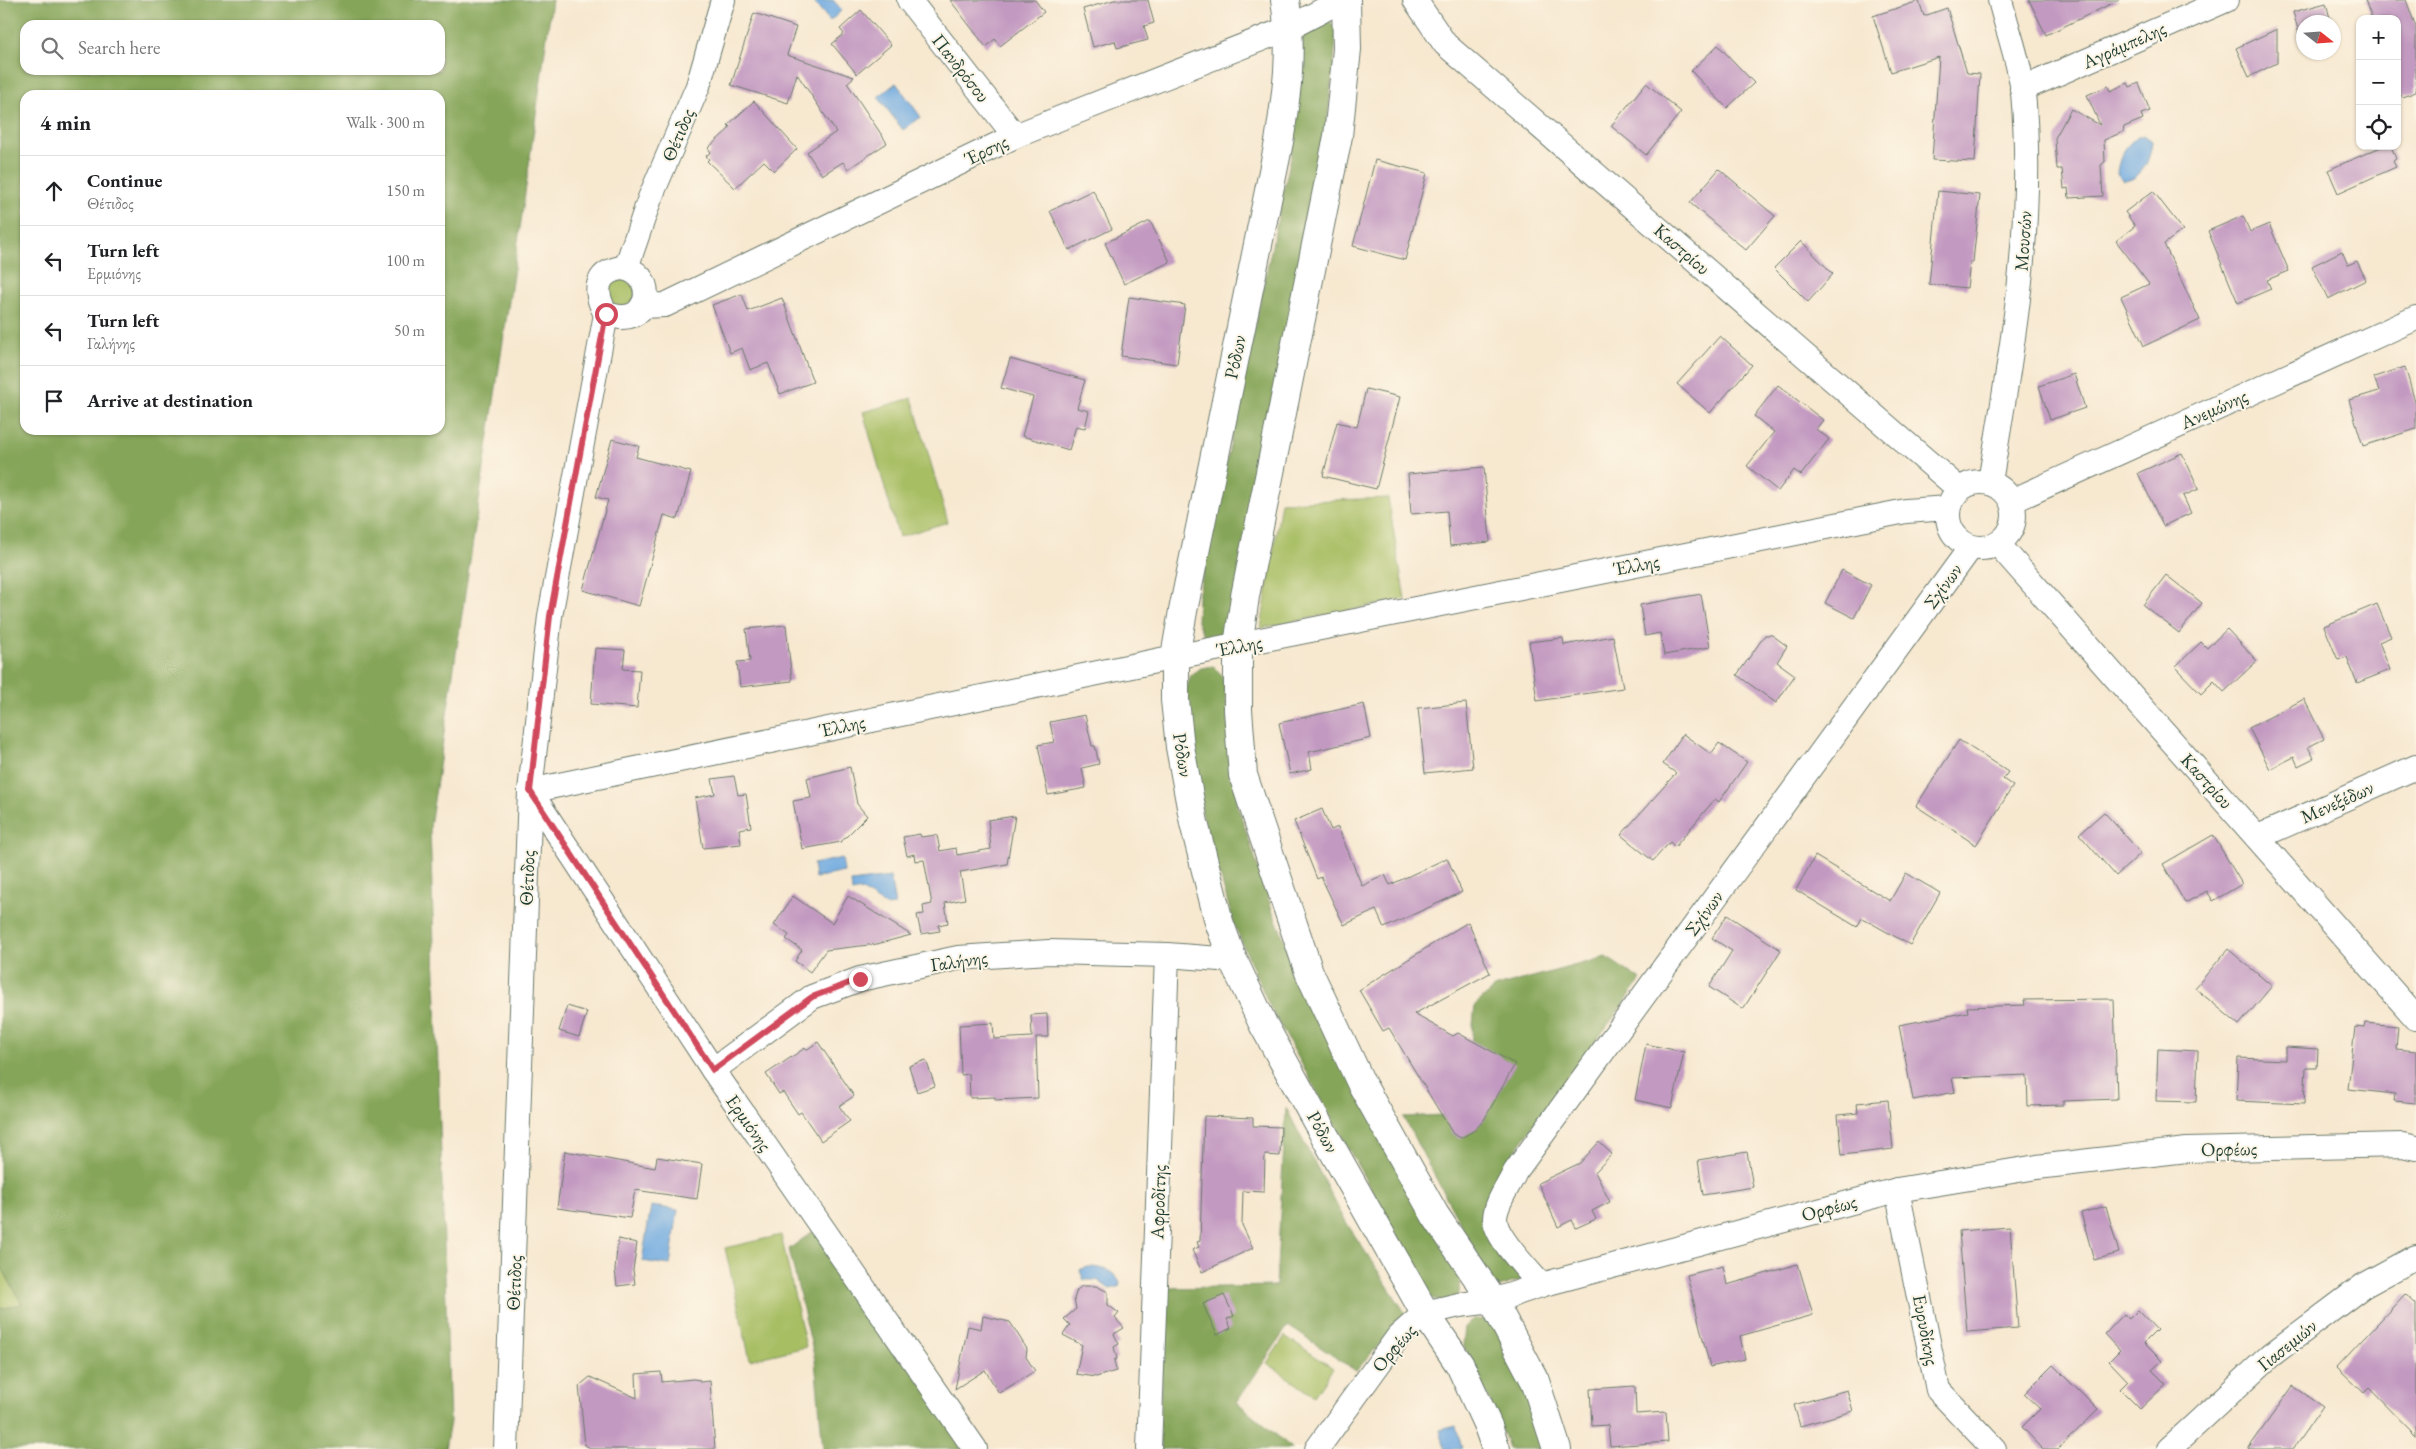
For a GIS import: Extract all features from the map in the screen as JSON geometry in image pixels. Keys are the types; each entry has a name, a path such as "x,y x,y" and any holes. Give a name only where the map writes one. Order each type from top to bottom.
{"street":[{"name":"Θέτιδος","path":"626,268 650,198 698,86 723,0"},
{"name":"Πανδρόσου","path":"908,0 1015,136"},
{"name":"Ρόδων","path":"1285,0 1289,28 1289,79 1279,142 1175,657 1175,700 1180,747 1194,823 1219,922 1233,960 1290,1073 1425,1313 1460,1365 1488,1426 1496,1449"},
{"name":"Έρσης","path":"644,295 664,305 1015,136 1289,28 1342,0"},
{"path":"1346,0 1347,50 1338,136 1244,596 1238,646 1238,710 1243,775 1309,972 1361,1083 1430,1207 1493,1301 1535,1381 1557,1449"},
{"name":"Καστρίου","path":"1415,0 1445,44 1954,498"},
{"name":"Μουσών","path":"1990,482 2011,356 2024,255 2027,171 2022,90 2000,0"},
{"name":"Αγράμπελης","path":"2022,90 2226,0"},
{"path":"626,268 636,272 644,295 630,316 622,317 606,314 599,300 599,285 607,273 614,269 626,268"},
{"name":"Θέτιδος","path":"506,1449 530,791 550,616 606,314"},
{"name":"Ανεμώνης","path":"2012,501 2416,318"},
{"path":"1975,482 1990,482 2004,490 2012,501 2014,517 2010,532 1998,544 1985,548 1971,547 1958,539 1950,526 1954,498 1975,482"},
{"name":"Έλλης","path":"530,791 1175,657 1238,646 1906,511 1954,498"},
{"name":"Καστρίου","path":"1998,544 2416,1018"},
{"name":"Σχίνων","path":"1542,1285 1501,1235 1495,1219 1499,1203 1516,1172 1971,547"},
{"name":"Μενεξέδων","path":"2258,838 2416,768"},
{"name":"Ερμιόνης","path":"530,791 713,1070 975,1449"},
{"name":"Γαλήνης","path":"713,1070 812,997 860,979 967,958 1049,952 1167,955 1233,960"},
{"name":"Αφροδίτης","path":"1149,1449 1167,955"},
{"name":"Ορφέως","path":"1318,1449 1398,1337 1425,1313 1459,1304 1493,1301 1542,1285 1897,1190 2037,1167 2187,1150 2403,1145 2416,1148"},
{"name":"Ευρυδίκης","path":"1897,1190 1938,1390 1994,1449"},
{"name":"Γιασεμιών","path":"2169,1449 2272,1355 2363,1286 2416,1257"}],"green space":[{"path":"0,0 552,0 522,215 430,827 450,1422 445,1449 0,1449 0,1309 22,1304 0,1264"},
{"path":"1329,21 1337,30 1324,155 1231,625 1220,638 1205,637 1197,622 1198,597 1291,156 1303,33 1312,23"},
{"path":"624,279 634,286 635,298 625,307 613,305 608,287 611,282"},
{"path":"912,398 948,522 899,537 863,412"},
{"path":"1388,498 1405,599 1261,628 1281,502"},
{"path":"1213,666 1222,675 1225,691 1238,807 1273,912 1312,1008 1462,1276 1458,1298 1446,1303 1431,1298 1269,1005 1234,924 1202,813 1184,697 1191,675 1201,668"},
{"path":"1606,957 1641,980 1500,1171 1485,1206 1490,1236 1522,1280 1495,1288 1403,1117 1464,1114 1475,1005 1496,987"},
{"path":"1286,1108 1344,1219 1406,1314 1356,1371 1288,1326 1237,1402 1293,1449 1159,1449 1164,1288 1276,1286"},
{"path":"816,1229 966,1449 823,1449 815,1360 789,1249"},
{"path":"781,1235 806,1347 750,1360 725,1248"},
{"path":"0,1264 22,1304 0,1309"},
{"path":"1474,1319 1487,1320 1499,1331 1543,1432 1547,1449 1508,1449 1497,1416 1463,1344 1465,1327"},
{"path":"1285,1336 1333,1368 1314,1396 1267,1363"}],"water":[{"path":"812,0 833,0 842,10 830,21"},
{"path":"896,83 921,117 903,130 878,97"},
{"path":"2144,135 2152,141 2148,160 2141,172 2131,179 2124,181 2117,174 2124,150 2138,137"},
{"path":"842,858 844,872 815,878 813,864"},
{"path":"890,877 895,905 886,906 861,890 852,892 851,882"},
{"path":"651,1206 678,1210 670,1265 642,1261"},
{"path":"1088,1267 1111,1272 1120,1283 1119,1287 1110,1289 1097,1280 1084,1280 1080,1271"},
{"path":"1456,1426 1462,1449 1445,1449 1440,1430"}],"building":[{"path":"950,0 1035,0 1044,12 1000,46 995,39 986,47"},
{"path":"1114,0 1148,0 1154,23 1144,26 1148,40 1117,48 1115,41 1093,47 1083,9"},
{"path":"2029,0 2119,0 2046,35"},
{"path":"2365,0 2406,0 2416,27 2416,92 2402,97 2401,95 2401,15 2371,15"},
{"path":"1919,1 1924,16 1947,8 1967,73 1980,74 1975,162 1932,160 1939,57 1891,72 1873,16"},
{"path":"2326,3 2329,15 2296,15 2296,23 2293,12"},
{"path":"861,10 891,45 857,74 832,44 844,34 840,29"},
{"path":"754,13 796,27 787,55 854,77 847,83 887,143 848,169 843,162 822,175 807,152 836,132 797,74 788,103 731,85"},
{"path":"2277,29 2277,63 2249,77 2236,48"},
{"path":"1718,45 1754,83 1727,108 1691,71"},
{"path":"1646,83 1681,112 1646,155 1611,126"},
{"path":"2128,83 2130,87 2139,83 2150,111 2141,114 2143,119 2124,127 2123,132 2104,140 2105,162 2101,165 2103,196 2069,198 2068,188 2064,189 2062,169 2057,169 2055,138 2071,109 2100,125 2087,95 2108,86 2110,91"},
{"path":"754,101 797,149 774,171 764,161 735,188 707,161 709,159 706,156 711,152 708,148 728,130 730,127 728,125"},
{"path":"2374,150 2393,150 2396,159 2393,161 2396,167 2338,193 2328,170"},
{"path":"1375,160 1427,173 1405,260 1353,246"},
{"path":"1719,169 1775,216 1746,250 1690,203"},
{"path":"1093,190 1112,229 1069,250 1050,211"},
{"path":"1938,191 1980,195 1973,262 1970,262 1967,288 1929,284"},
{"path":"2153,191 2183,230 2164,244 2200,320 2144,346 2121,297 2149,284 2116,241 2135,226 2125,212"},
{"path":"2243,216 2250,232 2269,224 2289,271 2267,280 2271,289 2238,303 2208,231"},
{"path":"1150,221 1170,262 1124,284 1105,243"},
{"path":"1801,241 1833,274 1808,302 1774,268"},
{"path":"2342,251 2348,265 2357,261 2366,280 2328,299 2312,266"},
{"path":"742,294 748,311 782,298 813,382 780,394 768,363 750,370 742,348 730,353 712,305"},
{"path":"1129,297 1185,305 1177,364 1121,356"},
{"path":"1720,336 1752,365 1710,413 1677,384"},
{"path":"1010,359 1085,380 1077,408 1089,411 1085,428 1076,426 1069,450 1022,436 1033,397 1001,388"},
{"path":"2405,367 2416,405 2416,429 2363,446 2349,400 2379,391 2374,377"},
{"path":"2074,374 2085,408 2050,420 2039,386"},
{"path":"1778,385 1823,420 1816,429 1829,439 1801,475 1794,470 1778,491 1747,466 1774,432 1754,416"},
{"path":"1366,389 1400,397 1376,489 1323,476 1337,422 1357,427"},
{"path":"612,439 639,446 636,457 691,472 678,519 664,515 639,606 583,590 608,500 596,497"},
{"path":"2182,453 2199,489 2183,496 2191,513 2163,526 2138,473"},
{"path":"1484,467 1490,542 1450,546 1447,511 1411,514 1408,474"},
{"path":"1842,570 1871,585 1854,618 1825,603"},
{"path":"2166,575 2202,603 2179,633 2143,605"},
{"path":"1701,594 1710,647 1664,655 1660,633 1645,636 1640,605"},
{"path":"2377,604 2391,637 2379,642 2390,670 2357,683 2347,657 2338,660 2324,626"},
{"path":"786,625 792,681 740,687 737,662 750,661 746,629"},
{"path":"2227,629 2257,661 2224,692 2214,681 2201,694 2175,667 2201,642 2207,648"},
{"path":"1765,635 1772,635 1787,646 1777,662 1795,675 1776,703 1737,675"},
{"path":"1613,636 1623,688 1537,701 1529,642 1563,638 1564,645"},
{"path":"595,648 625,650 623,669 640,670 637,708 591,704"},
{"path":"2304,699 2324,739 2308,747 2314,758 2298,766 2294,757 2270,769 2249,728"},
{"path":"1466,703 1473,768 1425,773 1418,708"},
{"path":"1364,704 1371,738 1309,752 1312,769 1290,774 1279,723"},
{"path":"1085,715 1092,746 1095,746 1099,764 1082,768 1086,788 1048,795 1038,745 1054,742 1050,722"},
{"path":"1683,734 1711,754 1719,743 1747,762 1719,802 1715,799 1675,847 1670,842 1653,861 1621,835 1676,773 1663,764"},
{"path":"1959,740 2008,772 2003,779 2013,786 1976,845 1916,806"},
{"path":"850,767 857,804 867,816 841,842 802,849 793,801 811,798 807,778"},
{"path":"734,776 738,795 746,794 751,827 739,829 741,844 703,848 695,798 715,794 712,779"},
{"path":"1322,809 1331,830 1338,827 1362,886 1385,875 1390,885 1447,858 1462,892 1384,928 1376,910 1344,925 1321,877 1317,879 1294,821"},
{"path":"2104,812 2141,853 2116,876 2079,834"},
{"path":"1015,816 1007,864 960,872 965,899 945,903 948,923 938,925 940,931 921,934 917,915 924,914 923,906 932,904 924,860 915,861 914,854 907,856 903,837 920,834 921,837 937,835 940,851 956,848 957,855 991,849 988,820"},
{"path":"2213,835 2242,884 2213,901 2207,891 2185,903 2163,864"},
{"path":"1815,856 1890,901 1906,873 1940,893 1910,945 1862,918 1857,927 1796,890"},
{"path":"793,896 832,923 848,896 911,935 877,944 826,950 810,972 795,961 802,950 786,939 789,935 774,925"},
{"path":"1727,915 1781,950 1743,1009 1709,987 1732,951 1712,938"},
{"path":"1468,922 1490,973 1414,1014 1453,1036 1458,1033 1515,1064 1484,1120 1475,1130 1461,1138 1453,1134 1389,1028 1383,1031 1359,990"},
{"path":"2228,949 2272,986 2239,1025 2195,988"},
{"path":"2114,999 2117,1099 2063,1101 2063,1105 2028,1106 2027,1075 1952,1078 1955,1092 1913,1100 1899,1025 1968,1012 1967,1007 2025,1005 2024,1000"},
{"path":"567,1006 587,1012 579,1037 559,1031"},
{"path":"1047,1014 1048,1037 1036,1037 1038,1098 995,1100 995,1097 970,1098 969,1074 961,1075 959,1025 993,1023 994,1039 1032,1037 1031,1015"},
{"path":"2365,1023 2398,1026 2396,1049 2416,1051 2416,1103 2394,1101 2395,1094 2348,1089 2355,1027 2364,1028"},
{"path":"818,1042 854,1096 839,1106 850,1121 821,1141 801,1112 798,1114 783,1092 779,1094 766,1074 805,1048 806,1050"},
{"path":"1646,1044 1684,1052 1672,1108 1635,1100"},
{"path":"2286,1047 2318,1049 2317,1068 2306,1068 2304,1104 2236,1101 2238,1058 2286,1060"},
{"path":"2158,1049 2198,1051 2196,1102 2156,1101"},
{"path":"926,1060 935,1086 917,1092 909,1066"},
{"path":"1888,1100 1893,1149 1842,1155 1838,1115 1858,1113 1857,1103"},
{"path":"1204,1116 1253,1118 1253,1126 1281,1127 1280,1156 1265,1155 1264,1192 1243,1191 1242,1225 1253,1248 1202,1272 1192,1250 1199,1247 1197,1242 1200,1241"},
{"path":"1599,1142 1612,1154 1595,1172 1610,1202 1592,1211 1596,1219 1576,1228 1572,1220 1558,1227 1538,1183 1580,1163"},
{"path":"565,1151 655,1168 657,1157 702,1164 697,1199 635,1190 630,1218 557,1208"},
{"path":"1747,1152 1753,1187 1703,1195 1698,1160"},
{"path":"2106,1206 2119,1253 2094,1260 2081,1213"},
{"path":"2010,1227 2018,1328 1967,1332 1959,1231"},
{"path":"618,1239 637,1243 633,1270 635,1284 617,1286 615,1270"},
{"path":"1798,1264 1813,1315 1740,1336 1745,1359 1710,1367 1687,1275 1723,1266 1727,1285"},
{"path":"1082,1286 1096,1286 1108,1292 1108,1305 1119,1313 1115,1318 1124,1328 1114,1334 1119,1344 1114,1347 1117,1359 1114,1360 1116,1371 1096,1377 1076,1374 1082,1345 1063,1335 1070,1325 1064,1319 1076,1309 1074,1299 1077,1290"},
{"path":"2405,1294 2416,1304 2416,1436 2369,1388 2364,1393 2337,1367"},
{"path":"1224,1295 1234,1316 1227,1319 1231,1328 1217,1335 1203,1304"},
{"path":"2138,1310 2157,1330 2144,1343 2162,1361 2152,1370 2166,1384 2140,1409 2120,1389 2128,1381 2109,1361 2120,1350 2105,1334 2124,1314 2129,1319"},
{"path":"983,1316 1010,1322 1027,1349 1026,1357 1035,1371 999,1393 985,1370 955,1389 968,1326 981,1329"},
{"path":"2053,1365 2098,1410 2058,1449 2043,1449 2022,1427 2040,1409 2024,1394"},
{"path":"661,1372 662,1382 693,1379 700,1380 700,1382 710,1381 715,1449 592,1449 585,1445 579,1386 590,1377 637,1398 636,1374"},
{"path":"1635,1386 1636,1414 1666,1412 1668,1442 1610,1446 1608,1425 1592,1426 1590,1389"},
{"path":"2293,1386 2323,1406 2293,1449 2248,1449"},
{"path":"1847,1390 1853,1411 1800,1426 1794,1405"}],"route":[{"path":"606,314 550,616 530,791 713,1070 812,997 860,979"}]}
